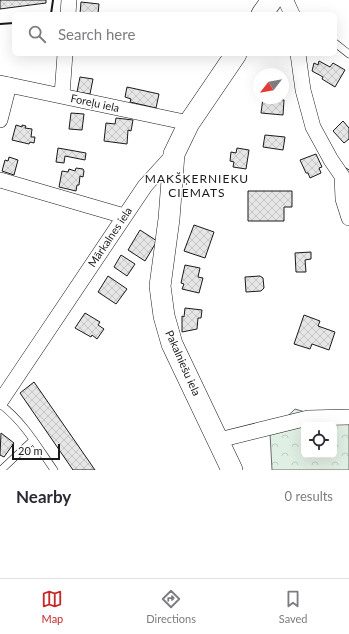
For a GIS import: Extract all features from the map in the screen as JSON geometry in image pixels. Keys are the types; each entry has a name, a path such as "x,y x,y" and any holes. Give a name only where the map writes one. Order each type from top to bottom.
{"street":[{"path":"68,12 69,0"},
{"path":"263,12 272,0"},
{"path":"62,96 65,56"},
{"name":"Mārkalnes iela","path":"0,403 124,216 145,186 174,154 190,123 235,56"},
{"path":"298,56 303,90 313,127 331,160 346,178 343,199 349,218"},
{"path":"0,120 4,84"},
{"name":"Foreļu iela","path":"4,84 190,123"},
{"name":"Pakalniešu iela","path":"174,154 169,219 160,286 164,316 172,344 232,470"},
{"path":"0,180 124,216"},
{"path":"219,440 308,418 349,417"}],"lane":[{"path":"337,45 349,54"},
{"path":"0,403 11,412 34,440 54,470"},
{"path":"1,470 34,440"}],"green space":[{"path":"295,409 349,425 349,470 272,470 270,433"}],"building":[{"path":"0,0 46,0 46,3 0,9"},
{"path":"81,2 99,4 98,12 80,12"},
{"path":"319,61 330,67 333,63 345,70 335,87 322,79 323,77 312,71 314,63 318,65"},
{"path":"80,77 93,79 90,94 77,92"},
{"path":"127,87 159,94 156,108 130,102 131,99 125,97"},
{"path":"262,104 284,104 283,115 261,113"},
{"path":"71,113 84,114 82,130 69,129"},
{"path":"116,118 133,120 131,131 128,130 127,144 104,141 106,123 115,124"},
{"path":"343,121 349,128 349,139 344,143 333,131"},
{"path":"16,125 22,127 22,125 26,126 25,128 32,129 31,137 35,137 34,143 30,142 29,144 12,140"},
{"path":"265,135 285,137 283,150 263,147"},
{"path":"58,148 86,153 85,160 65,156 64,163 56,162"},
{"path":"237,148 249,150 246,169 233,167 234,162 230,161 231,152 236,153"},
{"path":"316,154 322,167 319,168 321,173 310,178 300,160"},
{"path":"9,157 18,160 14,175 2,171 5,160 8,161"},
{"path":"76,168 83,169 84,171 83,177 80,176 79,185 77,185 76,191 59,187 62,171 68,172 69,169 75,171"},
{"path":"248,191 292,191 292,207 284,207 284,221 248,221"},
{"path":"194,225 214,232 205,258 184,251"},
{"path":"140,230 157,241 145,261 128,250"},
{"path":"311,252 311,259 305,260 306,272 296,272 295,253"},
{"path":"121,255 135,264 127,276 114,267"},
{"path":"185,265 200,268 198,277 203,278 199,293 182,289 184,284 181,283"},
{"path":"108,276 127,289 116,304 98,292"},
{"path":"260,276 263,278 264,288 261,291 246,292 245,277"},
{"path":"185,308 202,310 201,318 198,318 197,329 182,332 182,316 184,317"},
{"path":"85,313 100,322 98,325 104,329 97,339 92,335 91,337 75,328"},
{"path":"304,315 320,321 318,326 335,332 329,350 312,344 310,349 294,344"},
{"path":"34,382 95,470 73,470 20,393"},
{"path":"1,433 14,443 4,457 0,455"}],"wall":[{"path":"51,12 53,0"},
{"path":"0,24 12,23"}],"district":[{"name":"MAKŠĶERNIEKU CIEMATS","path":"197,186"}]}
